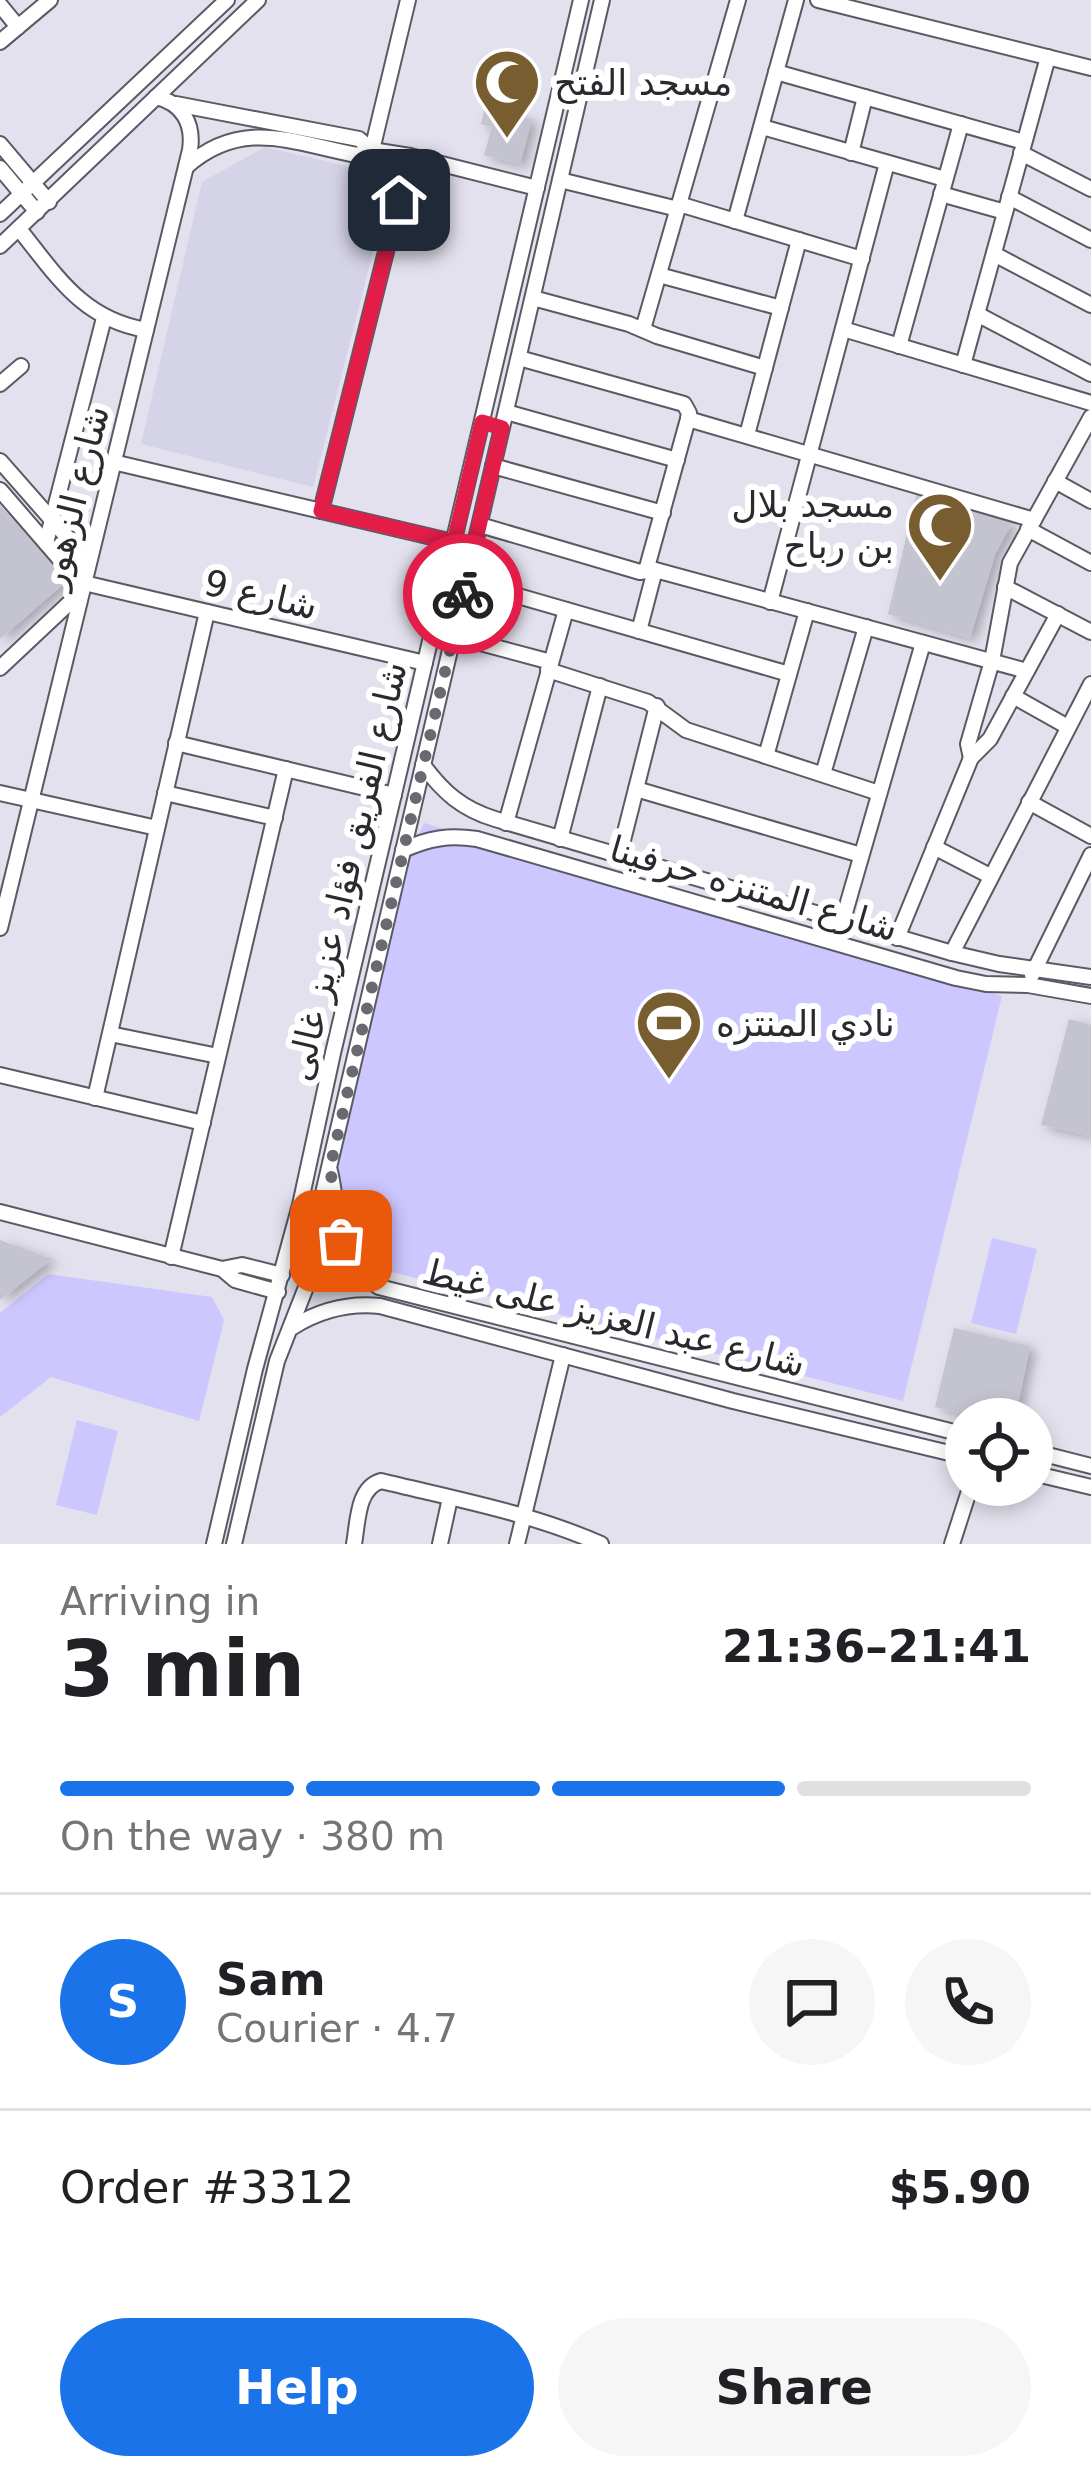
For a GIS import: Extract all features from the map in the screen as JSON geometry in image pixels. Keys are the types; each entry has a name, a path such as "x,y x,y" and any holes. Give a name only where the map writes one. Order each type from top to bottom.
{"street":[{"path":"0,42 50,0"},
{"path":"0,214 227,0"},
{"path":"372,150 408,0"},
{"name":"شارع الفريق فؤاد عزيز غالى","path":"214,1544 300,1204 581,0"},
{"name":"شارع الفريق فؤاد عزيز غالى","path":"234,1544 277,1361 310,1276 355,1058 602,0"},
{"path":"643,329 738,0"},
{"path":"735,221 796,0"},
{"path":"818,0 855,4 1091,68"},
{"path":"0,246 255,1"},
{"path":"0,5 18,27"},
{"path":"548,51 577,68 587,62"},
{"path":"963,364 1048,57"},
{"path":"776,72 961,124 1023,148 1091,189"},
{"path":"156,97 359,139 372,150 537,188"},
{"path":"851,153 866,97"},
{"path":"558,99 569,98 578,104"},
{"path":"176,104 190,127 192,141 208,150"},
{"path":"252,136 257,119"},
{"path":"899,346 961,124"},
{"path":"761,127 1007,204 1091,240"},
{"path":"186,166 208,150 252,136 352,154 372,150"},
{"name":"شارع الزهور","path":"0,928 192,141"},
{"path":"0,144 43,207"},
{"path":"321,511 410,156"},
{"path":"770,602 887,163"},
{"path":"0,168 27,188"},
{"path":"560,180 735,221 862,259"},
{"path":"19,229 79,301 104,318 146,330"},
{"path":"747,435 799,240"},
{"path":"994,254 1091,305"},
{"path":"659,275 781,308"},
{"path":"533,298 765,368"},
{"path":"977,314 1091,374"},
{"path":"46,543 104,318"},
{"path":"843,329 1091,403"},
{"path":"518,358 684,404 689,413 639,631"},
{"path":"0,384 21,366"},
{"path":"688,419 1031,525 1091,563"},
{"path":"482,422 504,420 677,460"},
{"path":"971,758 968,743 992,661 1010,563 1089,426"},
{"path":"0,461 89,562"},
{"path":"113,462 454,542"},
{"path":"493,466 663,513"},
{"path":"1055,482 1091,501"},
{"path":"0,490 83,587 0,668"},
{"path":"479,525 640,572 652,569 1027,670"},
{"path":"466,581 789,674"},
{"name":"شارع 9","path":"83,587 425,664"},
{"path":"1005,587 1091,632"},
{"path":"506,823 566,610"},
{"path":"766,756 807,611"},
{"path":"95,1097 207,612"},
{"path":"896,938 971,758 985,747 1058,614"},
{"path":"823,774 866,627"},
{"path":"454,636 657,706 686,730 879,793"},
{"path":"842,922 923,643"},
{"path":"952,952 1091,684"},
{"path":"560,839 600,686"},
{"path":"1013,696 1069,727"},
{"path":"599,874 612,855 636,789 657,706"},
{"path":"176,743 394,795"},
{"name":"شارع المتنزه حرفينا","path":"423,765 459,804 506,823 896,938 999,964 1091,977"},
{"path":"171,1257 286,769"},
{"path":"636,789 861,855"},
{"path":"0,793 157,828"},
{"path":"165,793 275,818"},
{"path":"1029,802 1091,836"},
{"name":"شارع المتنزه حرفينا","path":"404,850 432,838 462,837 956,978 1091,996"},
{"path":"934,847 990,876"},
{"path":"1028,985 1091,855"},
{"path":"358,948 380,953"},
{"path":"110,1034 218,1056"},
{"path":"333,1053 355,1058"},
{"path":"0,1076 203,1123"},
{"name":"شارع عبد العزيز على غيط","path":"330,1168 341,1241 354,1268 365,1279 393,1292 945,1430"},
{"path":"300,1204 321,1209"},
{"path":"0,1212 223,1269 242,1265 283,1275"},
{"path":"223,1269 235,1280 278,1292"},
{"name":"شارع عبد العزيز على غيط","path":"289,1329 326,1311 367,1305 391,1309 945,1452"},
{"path":"525,1345 529,1325"},
{"path":"517,1544 563,1355"},
{"path":"678,1385 684,1363"},
{"path":"907,1443 912,1422"},
{"path":"1053,1456 1091,1466"},
{"path":"1053,1478 1091,1487"},
{"path":"354,1544 364,1492 381,1480 566,1528 598,1543"},
{"path":"440,1544 451,1498"},
{"path":"952,1544 964,1506"}],"shaded area":[{"path":"265,147 392,177 313,487 141,444 202,182"},
{"name":"نادي المنتزه","path":"424,823 1002,996 903,1401 392,1272 355,1247 339,1196 337,1168 414,844"},
{"path":"992,1238 1037,1249 1016,1334 971,1323"},
{"path":"48,1274 212,1297 224,1320 199,1421 51,1377 0,1417 0,1313"},
{"path":"77,1420 118,1431 97,1515 56,1505"}],"building":[{"name":"مسجد الفتح","path":"485,107 532,119 520,164 484,155 492,127 481,124"},
{"name":"مسجد بلال بن رباح","path":"917,492 1012,523 995,554 970,638 888,614"},
{"path":"0,505 67,581 0,639"},
{"path":"1069,1019 1091,1025 1091,1136 1041,1125"},
{"path":"0,1240 52,1259 0,1300"},
{"path":"954,1328 1030,1346 1019,1398 945,1398 945,1409 935,1407"}],"way so far":[{"path":"341,1241 330,1168 463,594"}],"place":[{"name":"مسجد الفتح","path":"507,141"},
{"name":"مسجد بلال بن رباح","path":"940,584"},
{"name":"نادي المنتزه","path":"669,1082"}],"route":[{"path":"399,200 321,511 454,542 482,422 502,428 463,594"}]}
